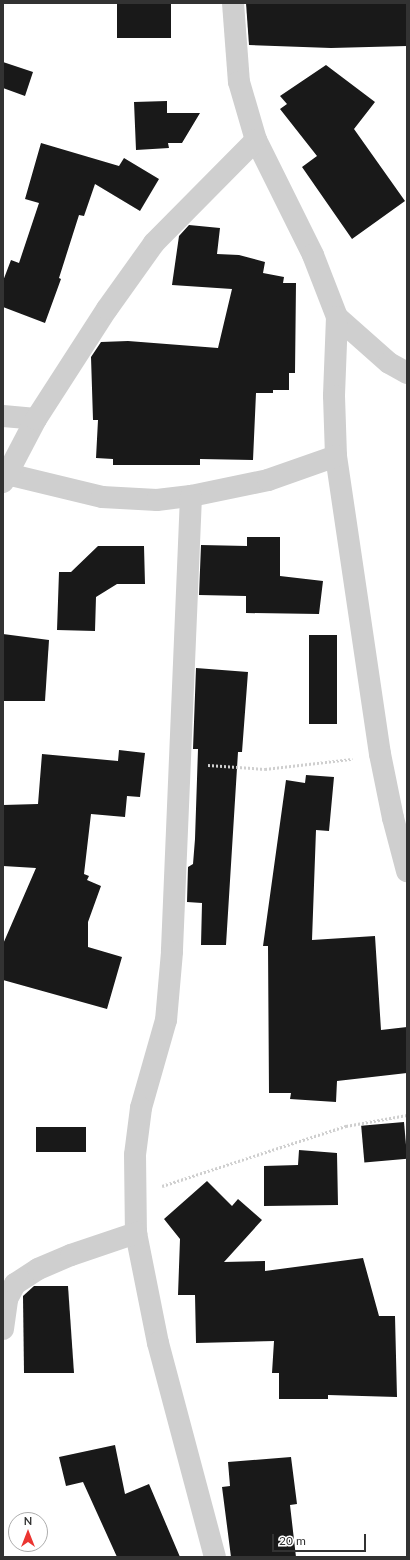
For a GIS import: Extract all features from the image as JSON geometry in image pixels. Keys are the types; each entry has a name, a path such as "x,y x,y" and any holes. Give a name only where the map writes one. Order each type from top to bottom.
{"street":[{"path":"233,3 239,82 256,140 310,248 337,317 334,396 336,456 380,754 393,818 407,871"},
{"path":"256,140 154,243 107,309 36,419 5,478 102,497 157,500 191,496 268,480 336,456"},
{"path":"337,317 389,363 407,373"},
{"path":"3,416 36,419"},
{"path":"191,496 172,952 166,1020 141,1108 135,1155 136,1233 158,1343 215,1557"},
{"path":"3,1329 8,1299 15,1284 38,1269 71,1255 136,1233"}],"path":[{"path":"179,764 265,768 317,764 380,754"},
{"path":"136,1193 225,1167 346,1126 407,1115"}],"building":[{"path":"117,3 171,3 171,38 117,38"},
{"path":"246,3 407,3 407,46 331,48 249,45"},
{"path":"3,62 33,72 25,96 3,88"},
{"path":"326,65 375,102 354,129 405,201 352,239 302,167 317,156 280,109 287,104 280,96"},
{"path":"167,101 167,113 200,113 182,143 168,143 169,148 136,150 134,102"},
{"path":"41,143 119,166 124,158 159,179 140,211 95,184 84,216 79,215 59,278 61,279 45,323 3,307 3,281 11,260 19,263 39,203 25,199"},
{"path":"189,225 220,228 217,254 239,255 265,262 263,273 284,277 283,283 296,283 295,373 289,373 289,390 273,390 273,393 256,393 253,460 200,459 200,465 113,465 113,459 96,458 98,420 93,420 91,357 101,342 128,341 218,348 232,289 172,285 179,236"},
{"path":"247,537 280,537 280,576 323,581 319,614 246,613 246,596 199,595 201,545 247,546"},
{"path":"98,546 144,546 145,584 117,584 96,597 95,631 57,630 59,572 71,572"},
{"path":"3,634 49,640 45,701 3,701"},
{"path":"309,635 337,635 337,724 309,724"},
{"path":"196,668 248,672 242,752 238,752 226,945 201,945 202,903 187,902 188,867 193,864 195,839 198,749 193,749"},
{"path":"119,750 145,753 140,797 127,796 125,817 91,814 84,874 89,876 87,880 101,886 88,922 88,947 122,957 107,1009 3,980 3,944 36,868 3,866 3,805 38,804 42,754 118,761"},
{"path":"306,775 334,777 329,831 316,830 312,940 375,936 381,1030 407,1027 407,1073 337,1081 336,1102 290,1099 291,1093 269,1093 268,946 263,946 286,780 305,783"},
{"path":"404,1122 407,1159 364,1163 361,1126"},
{"path":"36,1127 86,1127 86,1152 36,1152"},
{"path":"299,1150 337,1153 338,1205 264,1206 264,1166 298,1165"},
{"path":"207,1181 232,1206 238,1199 262,1220 224,1262 265,1261 265,1271 363,1258 379,1316 395,1316 397,1397 328,1395 328,1399 279,1399 279,1373 272,1373 274,1341 196,1343 195,1295 178,1295 180,1239 164,1219"},
{"path":"34,1286 68,1286 74,1373 24,1373 23,1296"},
{"path":"115,1445 125,1494 149,1484 180,1557 117,1557 83,1482 66,1486 59,1457"},
{"path":"291,1457 297,1504 290,1505 296,1557 231,1557 222,1487 230,1486 228,1462"}]}
